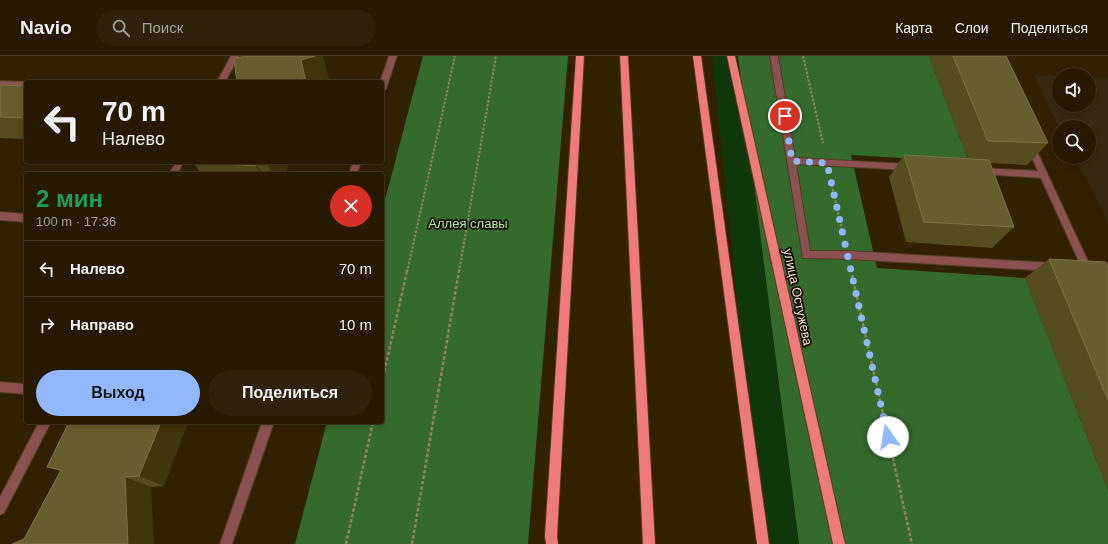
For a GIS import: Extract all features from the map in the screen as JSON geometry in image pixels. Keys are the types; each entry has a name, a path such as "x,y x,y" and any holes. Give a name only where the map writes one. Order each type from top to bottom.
{"main road":[{"path":"552,544 551,536 580,56"},
{"path":"624,56 649,544"},
{"path":"697,56 763,544"},
{"name":"улица Остужева","path":"731,56 839,544"}],"lane":[{"path":"222,80 235,56"},
{"path":"384,83 393,56"},
{"path":"774,56 806,255 848,255 1062,267"},
{"path":"0,84 24,85"},
{"path":"1027,140 1082,268 1092,282"},
{"path":"792,161 920,168"},
{"path":"974,171 1043,175"},
{"path":"0,216 24,218"},
{"path":"0,387 24,389"},
{"path":"0,509 44,424"},
{"path":"226,544 267,424"}],"path":[{"path":"384,373 455,56"},
{"path":"412,544 496,56"},
{"path":"803,56 912,544"},
{"path":"346,544 373,424"}],"shaded area":[{"path":"1034,75 1052,76 1052,112 1096,112 1096,78 1108,78 1108,223 1078,164 1096,164 1096,120 1056,120"}],"green space":[{"name":"Аллея славы","path":"423,56 568,56 528,544 295,544 326,424 384,424 384,203"},
{"path":"712,56 738,56 799,544 762,544"},
{"path":"738,56 929,56 969,162 851,155 877,268 1025,278 1108,490 1108,544 799,544"}],"building":[{"path":"244,56 315,56 301,60 306,80 237,80 234,59"},
{"path":"953,56 1006,56 1048,143 988,141"},
{"path":"0,85 24,86 24,118 0,117"},
{"path":"904,155 989,160 1014,227 924,222"},
{"path":"227,164 256,164 256,166"},
{"path":"1049,259 1106,262 1108,266 1108,400"},
{"path":"68,424 160,424 139,476 125,477 128,544 12,544 24,539 61,470 47,467"}],"route":[{"path":"785,116 792,161 827,163 888,437"}]}
